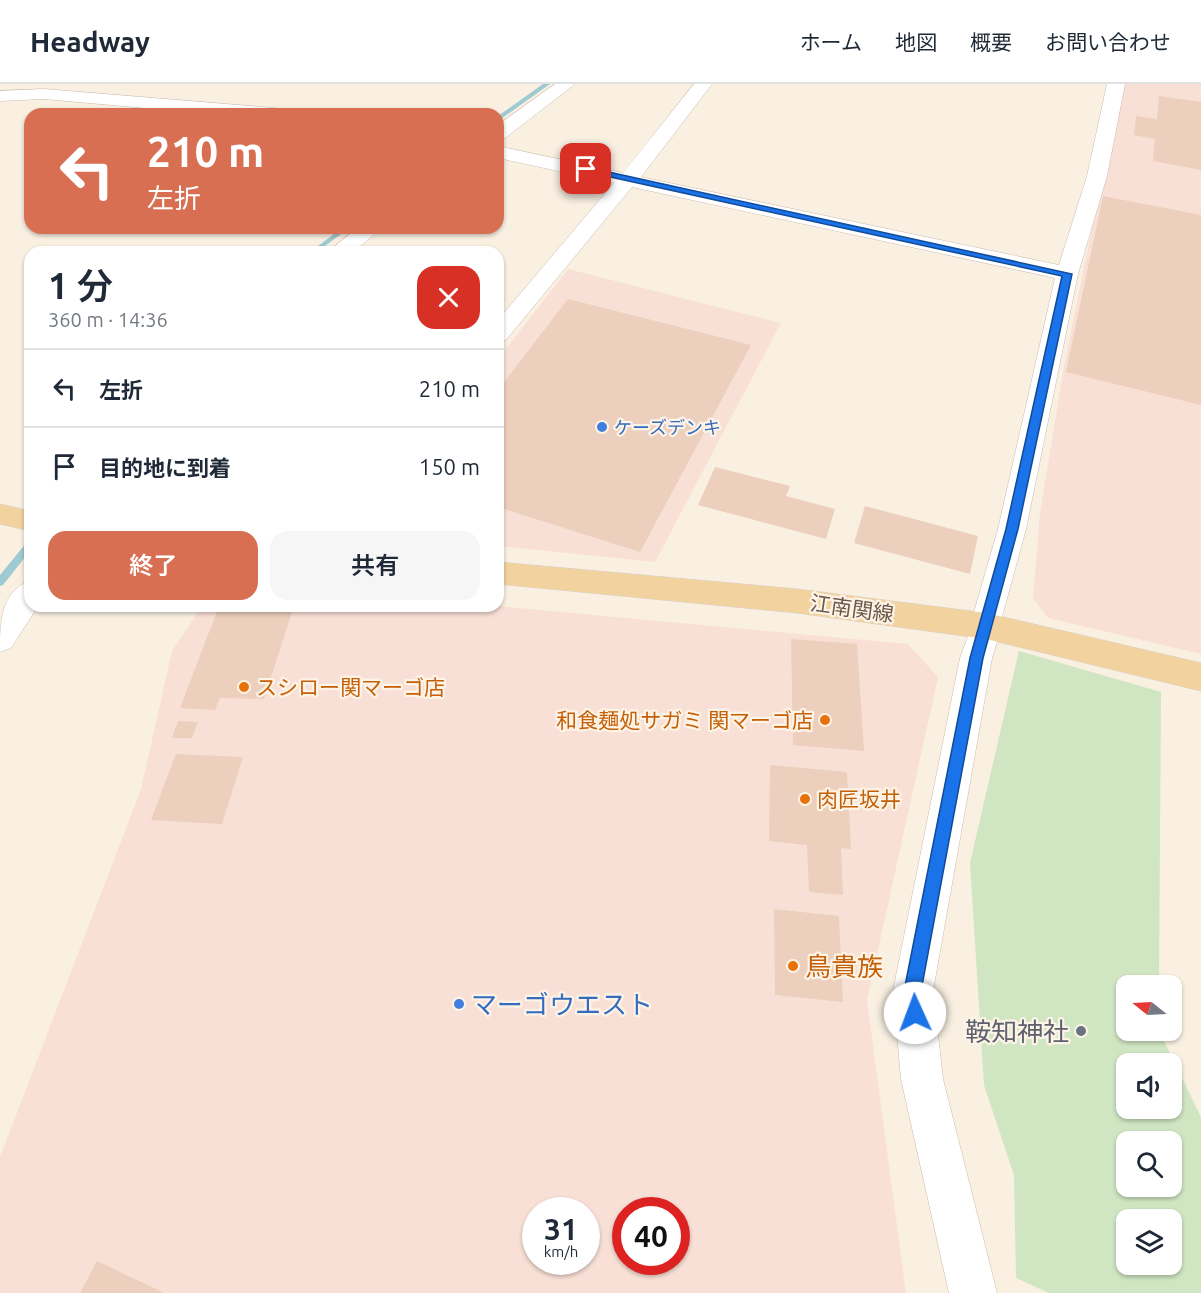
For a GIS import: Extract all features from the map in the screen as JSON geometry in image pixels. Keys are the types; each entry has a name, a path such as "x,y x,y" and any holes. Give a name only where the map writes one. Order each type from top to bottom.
{"main road":[{"path":"0,514 24,520"},
{"name":"江南関線","path":"504,574 797,601 986,626 1201,677"}],"street":[{"path":"504,130 566,84"},
{"path":"504,328 704,84"},
{"path":"973,1293 935,1142 922,1079 913,991 976,658 1012,529 1067,274 1097,176 1116,84"},
{"path":"0,96 44,94 205,108"},
{"path":"504,153 629,178 1067,274"},
{"path":"347,246 363,234"},
{"path":"0,639 24,602"}],"shaded area":[{"path":"1121,84 1201,84 1201,654 1048,618 1033,598 1040,513 1063,372"},
{"path":"568,269 781,323 655,562 504,547 504,351"},
{"path":"504,607 908,644 938,677 867,1000 906,1293 0,1293 0,1157 141,789 172,651 198,612 504,612"}],"green space":[{"path":"1019,651 1161,692 1159,975 1116,975 1116,1041 1164,1041 1170,1053 1116,1053 1116,1119 1182,1119 1182,1078 1201,1117 1201,1293 1049,1293 1016,1278 1014,1175 984,1085 970,863"}],"building":[{"path":"1159,96 1201,102 1201,170 1153,161 1155,139 1134,135 1136,116 1157,119"},
{"path":"1103,196 1201,215 1201,405 1066,372"},
{"path":"568,299 751,345 640,552 504,509 504,382"},
{"path":"715,467 790,486 786,496 835,509 826,539 698,505"},
{"path":"865,506 978,536 970,574 854,543"},
{"path":"217,612 292,612 264,699 220,698 215,710 180,708"},
{"path":"791,639 857,644 864,751 793,745"},
{"path":"178,721 198,722 192,738 172,738"},
{"path":"176,754 243,757 222,824 151,820"},
{"path":"770,765 847,772 851,849 841,848 843,895 809,892 807,845 769,841"},
{"path":"774,909 839,916 843,1002 775,995"},
{"path":"97,1261 164,1293 80,1293"}],"waterway":[{"path":"504,115 547,84"},
{"path":"321,246 338,234"},
{"path":"0,582 24,552"}],"place":[{"name":"ケーズデンキ","path":"602,427"},
{"name":"スシロー関マーゴ店","path":"244,687"},
{"name":"和食麺処サガミ 関マーゴ店","path":"825,720"},
{"name":"肉匠坂井","path":"805,799"},
{"name":"鳥貴族","path":"793,966"},
{"name":"マーゴウエスト","path":"459,1004"},
{"name":"鞍知神社","path":"1081,1031"}],"route":[{"path":"586,169 1067,274 1012,529 976,658 913,991 915,1013"}]}
